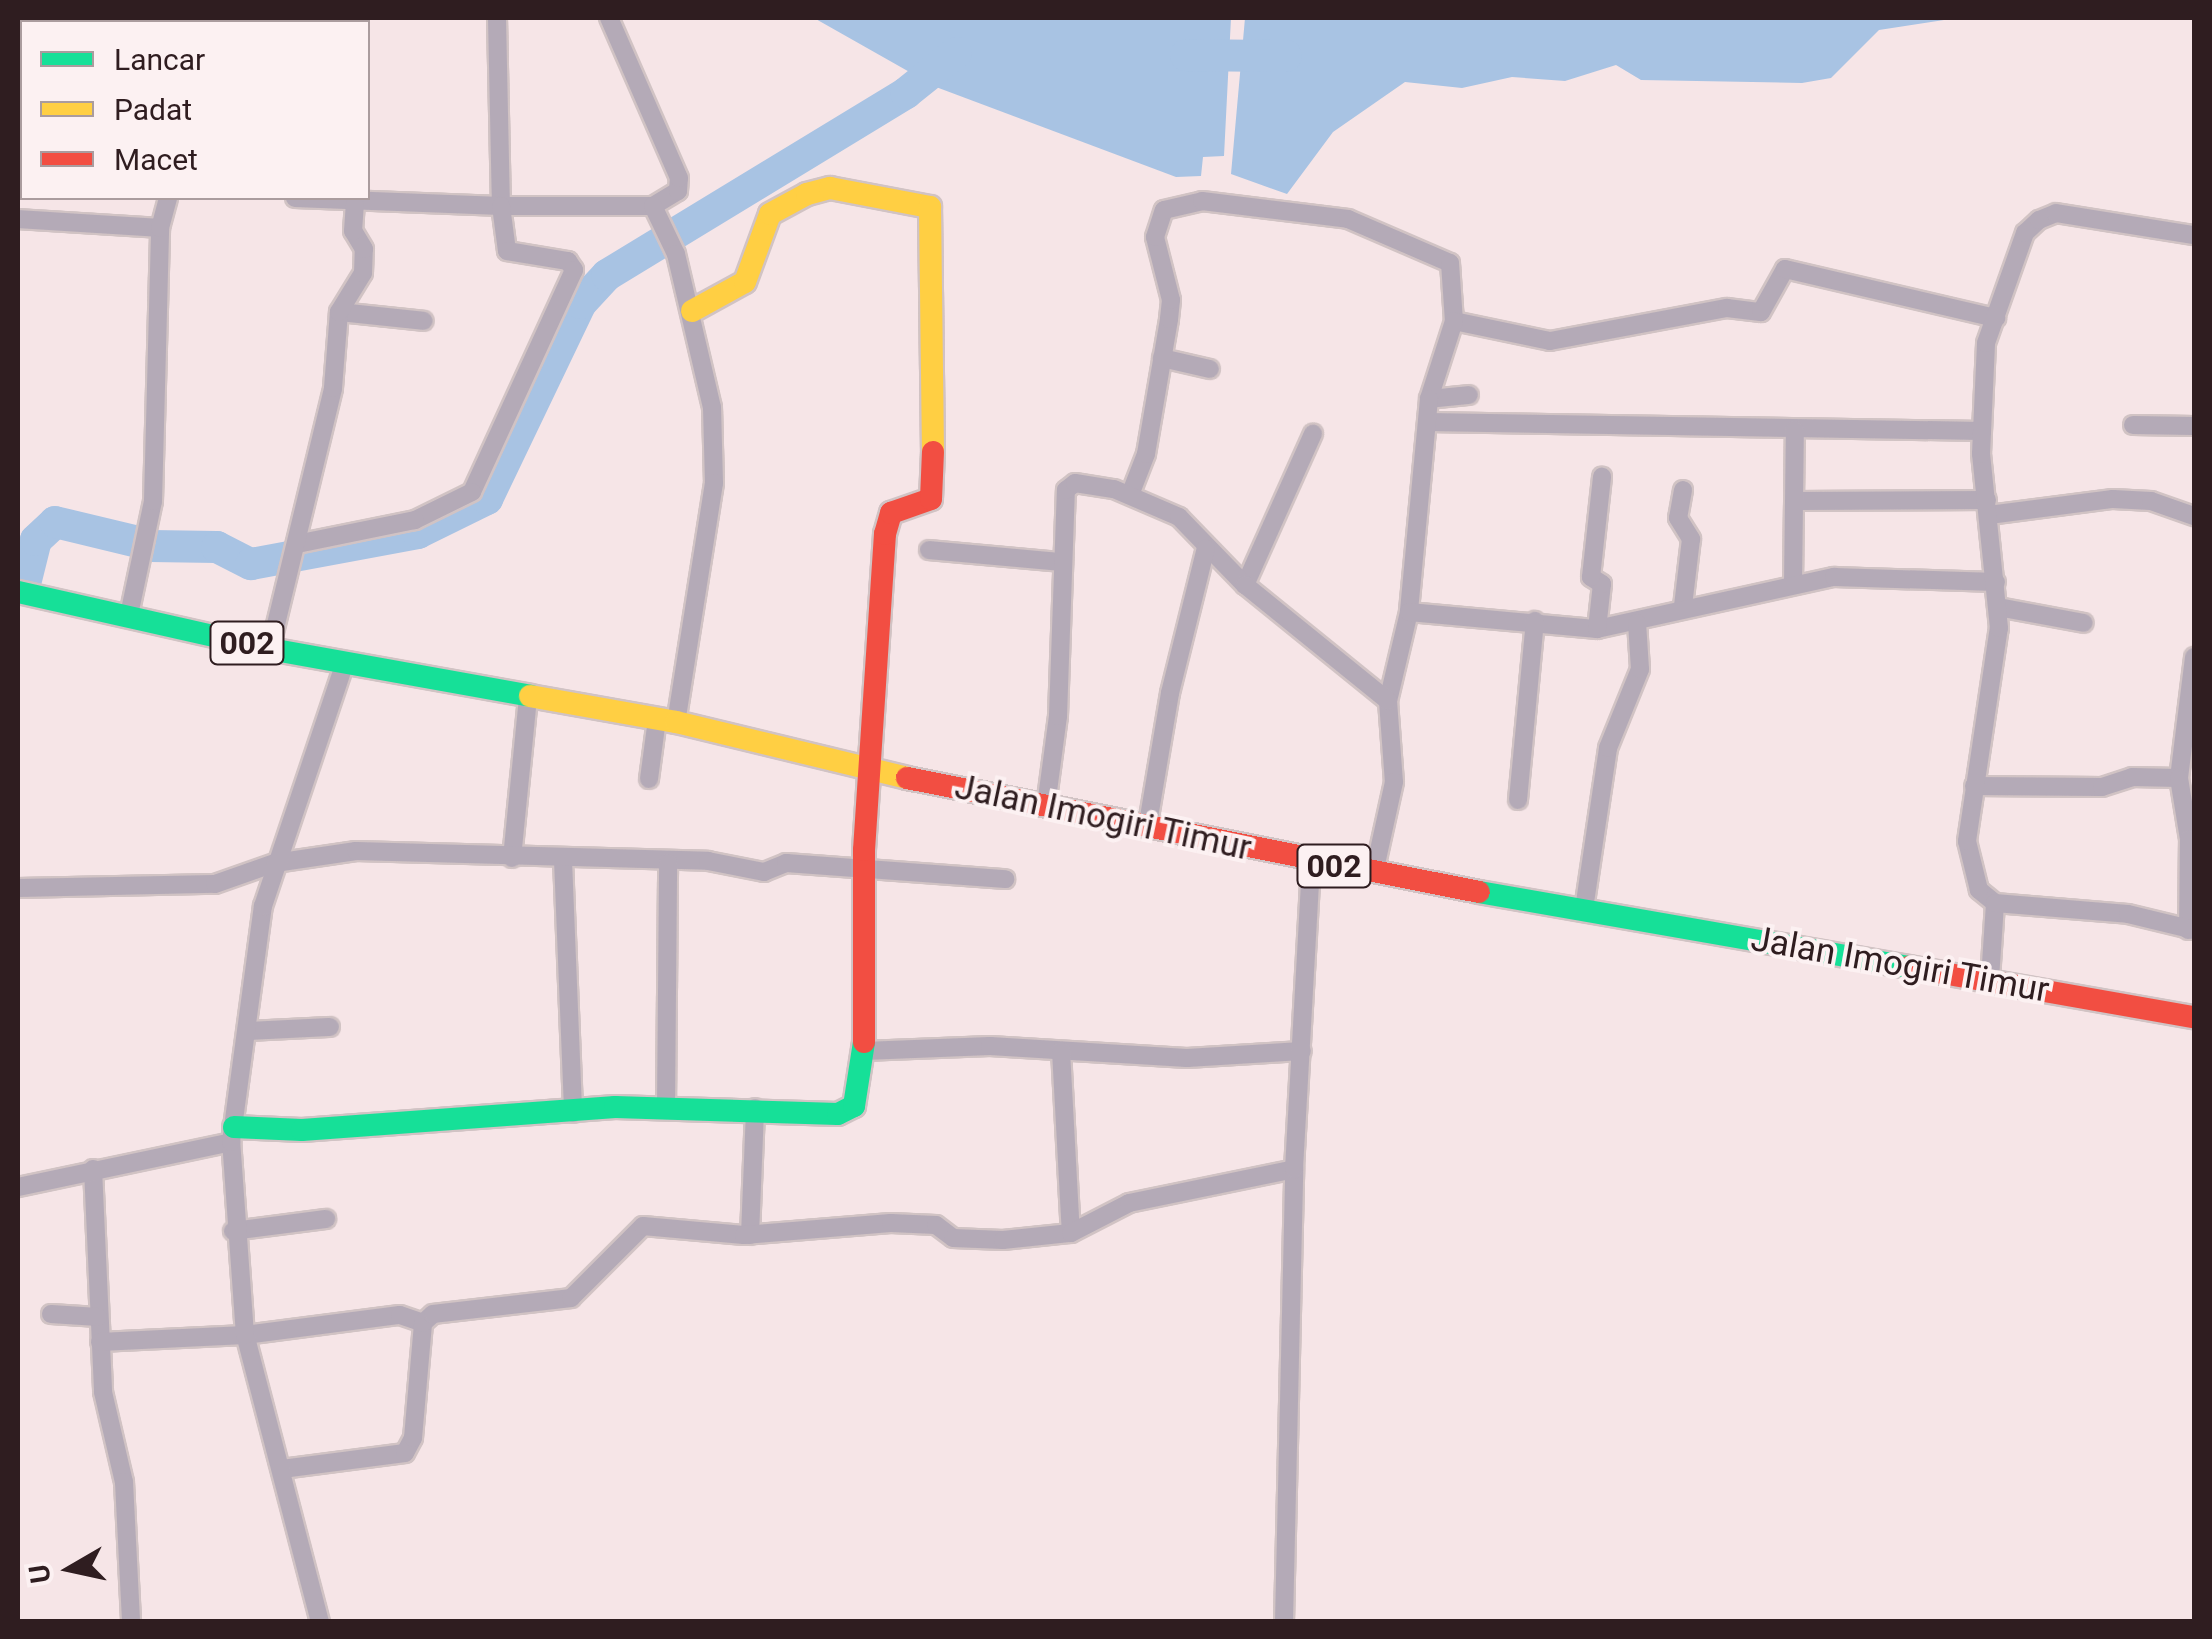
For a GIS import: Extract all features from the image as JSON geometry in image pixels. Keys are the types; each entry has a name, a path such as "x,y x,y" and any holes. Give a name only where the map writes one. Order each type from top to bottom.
{"main road":[{"path":"232,1134 666,1107 850,1110 864,1052 864,870 886,524 891,513 931,498 934,487 930,207 830,188 806,194 770,214 745,282 692,311"},
{"name":"Jalan Imogiri Timur","path":"18,592 270,649 667,721 869,770 1311,862 1804,952 1990,979 2194,1017"}],"street":[{"path":"295,550 453,506 472,492 488,466 574,270 568,261 507,251 501,206 497,18"},
{"path":"311,200 355,205 656,213 678,190 679,178 608,18"},
{"path":"129,615 154,501 160,228 167,200"},
{"path":"1130,495 1146,454 1172,300 1156,254 1156,219 1164,210 1202,201 1348,219 1405,241 1408,250 1437,256 1454,270 1454,321 1430,399 1409,612 1388,701 1394,782 1374,873"},
{"path":"270,649 333,388 340,312 362,272 364,249 353,231 355,205"},
{"path":"649,779 667,721 714,484 712,407 692,311 676,254 656,213"},
{"path":"2194,235 2056,213 2039,220 2025,233 1986,344 1982,431 1998,607 1995,686 1974,786 1970,868 1980,890 1995,903 2128,914 2191,930 2190,840 2180,778 2194,657"},
{"path":"18,219 160,228"},
{"path":"1454,321 1550,341 1682,314 1761,312 1785,269 1996,318"},
{"path":"340,312 424,321"},
{"path":"1162,358 1210,369"},
{"path":"1430,399 1469,395"},
{"path":"1427,422 1982,431"},
{"path":"2133,426 2194,426"},
{"path":"1793,584 1795,430"},
{"path":"1244,586 1313,434"},
{"path":"1596,629 1602,584 1591,577 1602,478"},
{"path":"1046,806 1058,716 1060,562 1069,485 1130,495 1178,517 1244,586 1388,701"},
{"path":"1683,490 1678,518 1691,539 1683,606"},
{"path":"1796,501 1988,508 2151,501 2194,516"},
{"path":"1148,829 1170,693 1206,548"},
{"path":"929,550 1060,562"},
{"path":"1409,612 1596,629 1637,623 1683,606 1793,584 1871,575 1996,582"},
{"path":"1998,607 2084,623"},
{"path":"1518,800 1535,621"},
{"path":"1584,909 1608,748 1640,669 1637,623"},
{"path":"320,1622 282,1468 264,1422 246,1335 233,1232 232,1134 263,906 345,662"},
{"path":"512,858 528,698"},
{"path":"1974,786 2102,787 2132,777 2180,778"},
{"path":"18,888 166,890 215,884 275,862 356,851 668,863 708,861 764,872 786,863 1005,879"},
{"path":"564,860 573,1113"},
{"path":"1284,1622 1294,1170 1311,862"},
{"path":"666,1107 668,863"},
{"path":"1990,979 1995,903"},
{"path":"247,1031 330,1027"},
{"path":"864,1052 990,1046 1187,1058 1302,1050"},
{"path":"1061,1051 1071,1233"},
{"path":"750,1235 755,1108"},
{"path":"18,1187 232,1134"},
{"path":"93,1169 100,1342 110,1444 124,1482 131,1622"},
{"path":"282,1468 396,1456 412,1447 423,1323 433,1314 571,1298 643,1226 750,1235 891,1223 936,1226 962,1239 1071,1233 1129,1204 1294,1170"},
{"path":"233,1232 326,1218"},
{"path":"51,1314 98,1316"},
{"path":"100,1342 246,1335 400,1315 423,1323"}],"water":[{"path":"814,18 1231,18 1224,156 1203,157 1201,176 1176,177 936,87"},
{"path":"1245,18 1957,18 1879,30 1831,78 1802,83 1641,80 1616,65 1565,81 1512,77 1462,88 1405,82 1333,132 1287,194 1231,174"}],"waterway":[{"path":"151,546 217,547 251,564 418,533 487,499 581,303 607,275 906,93 956,53"},
{"path":"1186,55 1286,56"},
{"path":"26,580 36,540 55,522 138,542"}],"traffic: fast":[{"path":"18,592 270,649 530,696"},
{"path":"1479,892 1909,967"},
{"path":"234,1127 302,1130 615,1107 838,1114 854,1106 864,1042"}],"traffic: slow":[{"path":"692,311 745,282 770,214 807,194 830,188 930,207 933,452"},
{"path":"530,696 676,722 907,778"}],"traffic: jam":[{"path":"864,1042 864,850 885,534 891,513 931,499 933,452"},
{"path":"907,778 1479,892"},
{"path":"1909,967 2194,1017"}]}
